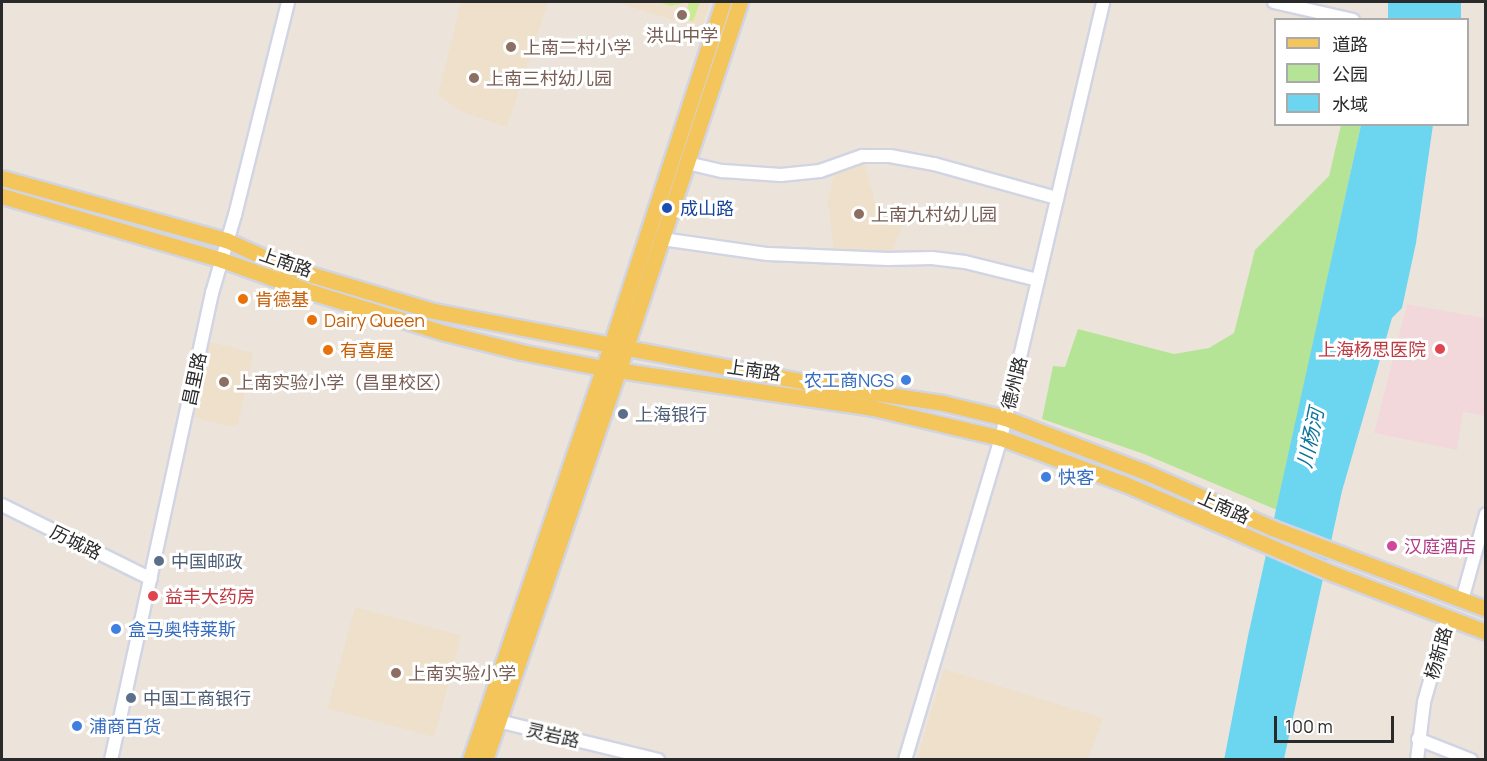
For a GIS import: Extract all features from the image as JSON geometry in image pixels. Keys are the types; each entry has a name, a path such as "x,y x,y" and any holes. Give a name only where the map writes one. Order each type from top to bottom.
{"main road":[{"path":"470,759 491,720 610,369 611,345 723,2"},
{"path":"610,369 627,347 740,2"},
{"name":"上南路","path":"2,178 226,240 286,267 434,311 828,386 944,403 1005,418 1143,471 1272,528 1485,609"},
{"name":"上南路","path":"2,196 222,260 314,293 445,333 610,369 873,408 1001,438 1125,484 1266,547 1485,632"},
{"path":"485,759 491,720"}],"street":[{"name":"昌里路","path":"111,759 212,293 235,215 288,2"},
{"name":"德州路","path":"905,759 1001,438 1103,2"},
{"path":"1274,2 1344,18"},
{"path":"687,163 723,171 781,175 820,171 862,156 891,156 934,164 1057,198"},
{"path":"662,239 768,254 888,259 932,258 965,262 1038,280"},
{"name":"历城路","path":"2,505 151,579"},
{"path":"1462,600 1485,514"},
{"name":"杨新路","path":"1417,759 1424,702 1448,617"},
{"name":"灵岩路","path":"491,720 658,759"},
{"path":"1418,739 1471,759"}],"shaded area":[{"path":"461,2 548,2 507,127 462,112 438,95"},
{"name":"洪山中学","path":"615,2 710,2 701,29"},
{"name":"上南九村幼儿园","path":"864,162 876,205 903,224 891,254 834,251 828,201 834,175"},
{"name":"上海杨思医院","path":"1407,304 1485,318 1485,416 1463,412 1457,450 1374,433"},
{"name":"上南实验小学（昌里校区）","path":"210,342 253,353 238,425 229,426 194,417"},
{"name":"上南实验小学","path":"355,607 461,635 434,737 328,708"},
{"path":"944,669 1103,718 1088,759 917,759"}],"green space":[{"path":"658,2 689,2 671,6"},
{"path":"689,2 700,2 693,21 684,19"},
{"path":"1341,126 1361,126 1277,510 1144,454 1042,419 1053,366 1065,367 1078,329 1174,354 1209,348 1234,333 1255,250 1329,176"}],"water":[{"path":"1388,2 1461,2 1461,18 1388,18"},
{"name":"川杨河","path":"1361,126 1433,126 1416,243 1402,308 1392,318 1342,491 1284,759 1224,760 1248,636"}],"place":[{"name":"洪山中学","path":"682,15"},
{"name":"上南二村小学","path":"511,47"},
{"name":"上南三村幼儿园","path":"474,78"},
{"name":"成山路","path":"667,208"},
{"name":"上南九村幼儿园","path":"859,214"},
{"name":"肯德基","path":"243,299"},
{"name":"Dairy Queen","path":"312,320"},
{"name":"上海杨思医院","path":"1440,349"},
{"name":"有喜屋","path":"328,350"},
{"name":"农工商NGS","path":"906,380"},
{"name":"上南实验小学（昌里校区）","path":"224,382"},
{"name":"上海银行","path":"623,414"},
{"name":"快客","path":"1046,477"},
{"name":"汉庭酒店","path":"1392,546"},
{"name":"中国邮政","path":"159,561"},
{"name":"益丰大药房","path":"153,596"},
{"name":"盒马奥特莱斯","path":"116,629"},
{"name":"上南实验小学","path":"396,673"},
{"name":"中国工商银行","path":"131,698"},
{"name":"浦商百货","path":"77,726"}]}
